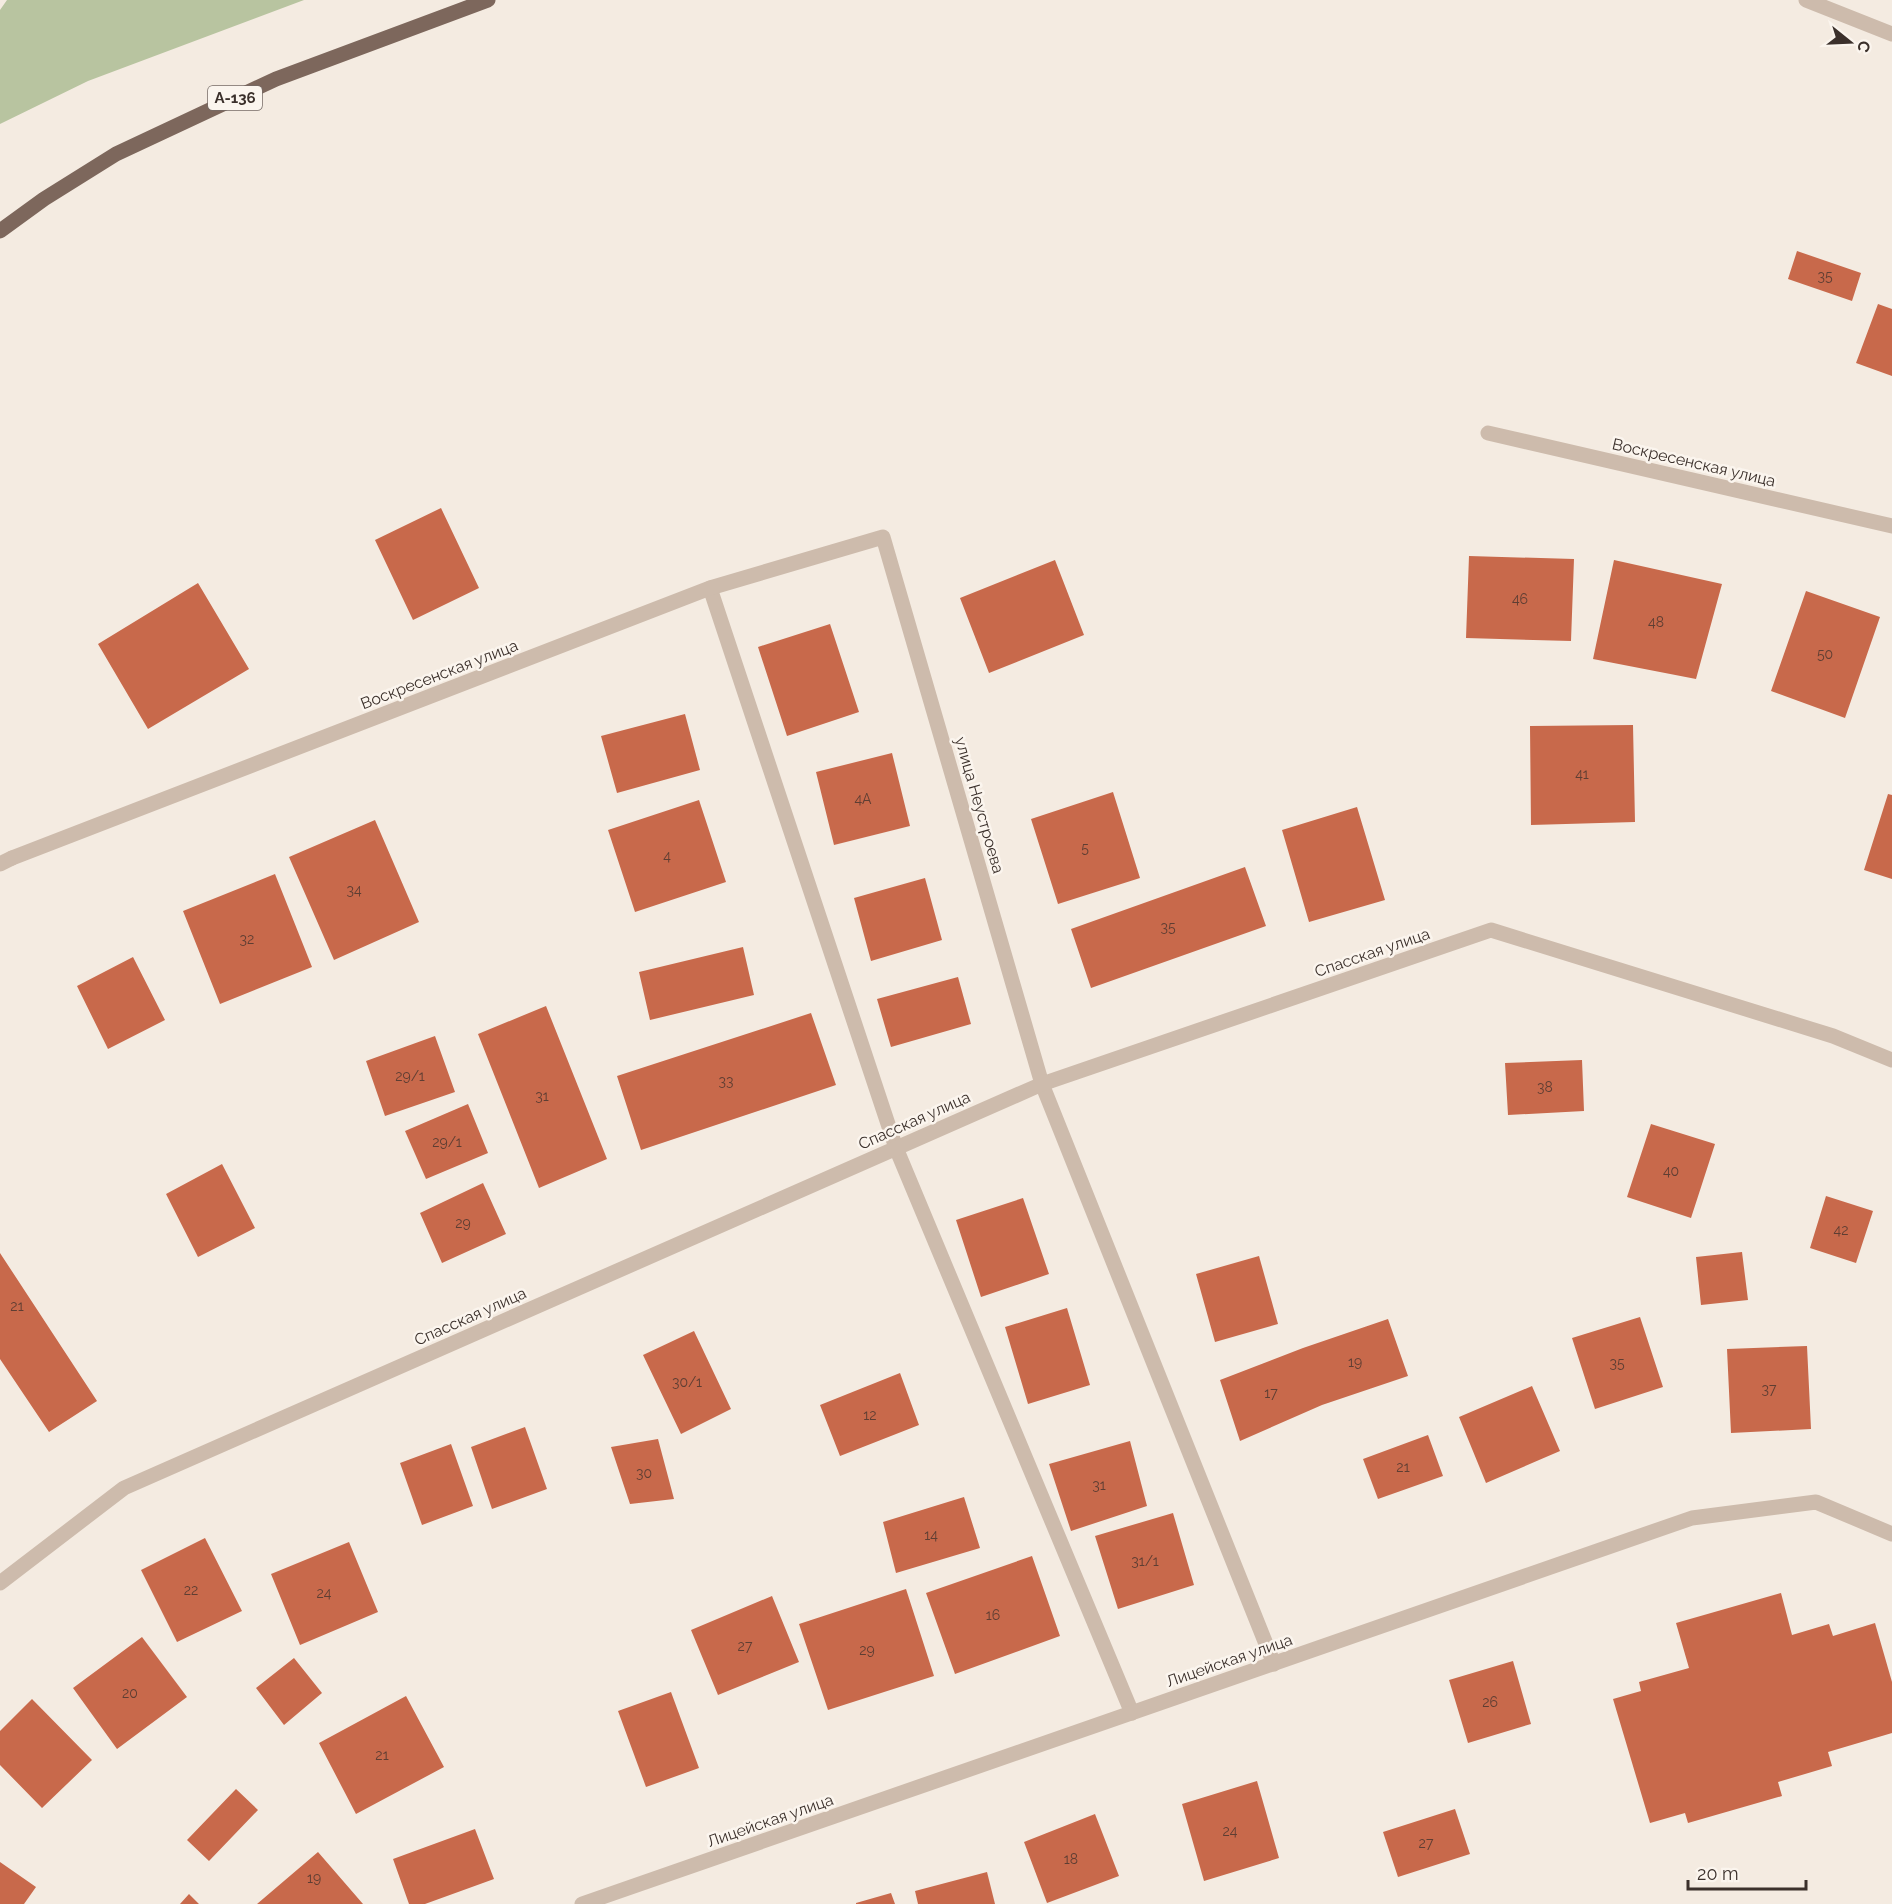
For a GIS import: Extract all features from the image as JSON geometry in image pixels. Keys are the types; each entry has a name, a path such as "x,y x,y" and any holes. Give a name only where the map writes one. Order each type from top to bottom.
{"main road":[{"name":"А-136","path":"0,231 44,199 126,149 276,79 488,0"}],"street":[{"path":"1806,0 1892,34"},
{"name":"Воскресенская улица","path":"1488,433 1892,526"},
{"name":"Воскресенская улица","path":"6,861 710,588 883,537"},
{"name":"улица Неустроева","path":"883,537 1041,1084 1274,1664"},
{"path":"710,588 896,1148 1131,1713"},
{"name":"Спасская улица","path":"0,1583 124,1488 1041,1084 1491,930 1833,1036 1892,1060"},
{"name":"Лицейская улица","path":"582,1904 1692,1518 1816,1502 1892,1534"}],"green space":[{"path":"7,0 304,0 88,81 0,124 0,10"}],"building":[{"path":"1797,251 1861,273 1852,301 1788,279"},
{"path":"1878,304 1892,309 1892,376 1856,363"},
{"path":"441,508 479,588 413,620 375,540"},
{"path":"1469,556 1574,559 1571,641 1466,638"},
{"path":"1055,560 1084,635 989,673 960,598"},
{"path":"1614,560 1722,584 1696,679 1593,659"},
{"path":"198,583 249,669 148,729 98,644"},
{"path":"1806,591 1880,617 1845,718 1771,691"},
{"path":"830,624 859,712 787,736 758,647"},
{"path":"685,714 700,770 617,793 601,736"},
{"path":"1633,725 1635,822 1531,825 1530,726"},
{"path":"892,753 910,826 834,845 816,772"},
{"path":"1113,792 1140,878 1058,904 1031,819"},
{"path":"1888,794 1892,795 1892,879 1864,870"},
{"path":"699,800 726,882 635,912 608,830"},
{"path":"1357,807 1385,900 1309,922 1282,830"},
{"path":"375,820 419,922 334,960 289,857"},
{"path":"1245,867 1266,926 1091,988 1071,929"},
{"path":"275,874 312,967 220,1004 183,911"},
{"path":"925,878 942,940 871,961 854,898"},
{"path":"743,947 754,995 650,1020 639,972"},
{"path":"133,957 165,1020 108,1049 77,986"},
{"path":"958,977 971,1024 891,1047 877,999"},
{"path":"546,1006 607,1159 539,1188 478,1034"},
{"path":"811,1013 836,1085 641,1150 617,1076"},
{"path":"435,1036 455,1092 385,1116 366,1061"},
{"path":"1582,1060 1584,1111 1508,1115 1505,1063"},
{"path":"468,1104 488,1153 426,1179 405,1131"},
{"path":"1651,1124 1715,1144 1691,1218 1627,1197"},
{"path":"222,1164 255,1228 198,1257 166,1194"},
{"path":"483,1183 506,1234 442,1263 420,1213"},
{"path":"1826,1196 1873,1211 1856,1263 1810,1248"},
{"path":"1023,1198 1049,1274 981,1297 956,1220"},
{"path":"1742,1252 1748,1300 1701,1305 1696,1257"},
{"path":"0,1253 97,1401 49,1432 0,1359"},
{"path":"1259,1256 1278,1324 1215,1342 1196,1274"},
{"path":"1067,1308 1090,1385 1028,1404 1005,1327"},
{"path":"1640,1317 1663,1387 1595,1409 1572,1338"},
{"path":"1388,1319 1408,1376 1322,1405 1240,1441 1220,1380"},
{"path":"694,1331 731,1409 681,1434 643,1355"},
{"path":"1807,1346 1811,1429 1731,1433 1727,1349"},
{"path":"900,1373 919,1425 840,1456 820,1405"},
{"path":"1532,1386 1560,1451 1486,1483 1459,1417"},
{"path":"525,1427 547,1489 492,1509 471,1447"},
{"path":"1428,1435 1443,1476 1378,1499 1363,1459"},
{"path":"658,1439 674,1499 630,1504 611,1447"},
{"path":"1130,1441 1147,1506 1071,1531 1049,1464"},
{"path":"451,1444 473,1506 422,1525 400,1463"},
{"path":"964,1497 980,1548 896,1573 883,1522"},
{"path":"1173,1513 1194,1585 1118,1609 1095,1536"},
{"path":"205,1538 242,1611 177,1642 141,1570"},
{"path":"349,1542 378,1612 300,1645 271,1574"},
{"path":"1032,1556 1060,1636 955,1674 926,1593"},
{"path":"906,1589 934,1676 828,1710 799,1624"},
{"path":"1781,1593 1792,1635 1829,1624 1833,1636 1875,1623 1892,1682 1892,1733 1828,1752 1832,1766 1778,1782 1782,1796 1688,1823 1685,1813 1650,1823 1613,1699 1641,1691 1639,1682 1689,1668 1676,1623"},
{"path":"772,1596 799,1662 718,1695 691,1630"},
{"path":"142,1637 187,1697 117,1749 73,1688"},
{"path":"294,1658 322,1693 284,1725 256,1688"},
{"path":"1513,1661 1531,1724 1468,1743 1449,1680"},
{"path":"671,1692 699,1768 646,1787 618,1711"},
{"path":"406,1696 444,1767 356,1814 319,1743"},
{"path":"32,1699 92,1760 42,1808 0,1765 0,1731"},
{"path":"1257,1781 1279,1858 1204,1881 1182,1804"},
{"path":"236,1789 258,1810 209,1861 187,1840"},
{"path":"1455,1809 1470,1854 1398,1877 1383,1832"},
{"path":"1095,1814 1119,1876 1047,1903 1024,1842"},
{"path":"475,1829 494,1879 425,1904 409,1904 393,1859"},
{"path":"318,1852 363,1904 257,1904"},
{"path":"0,1862 36,1887 24,1904 0,1904"},
{"path":"987,1872 995,1904 918,1904 915,1891"},
{"path":"891,1893 895,1904 856,1904 856,1903"},
{"path":"189,1894 199,1904 180,1904"}]}
